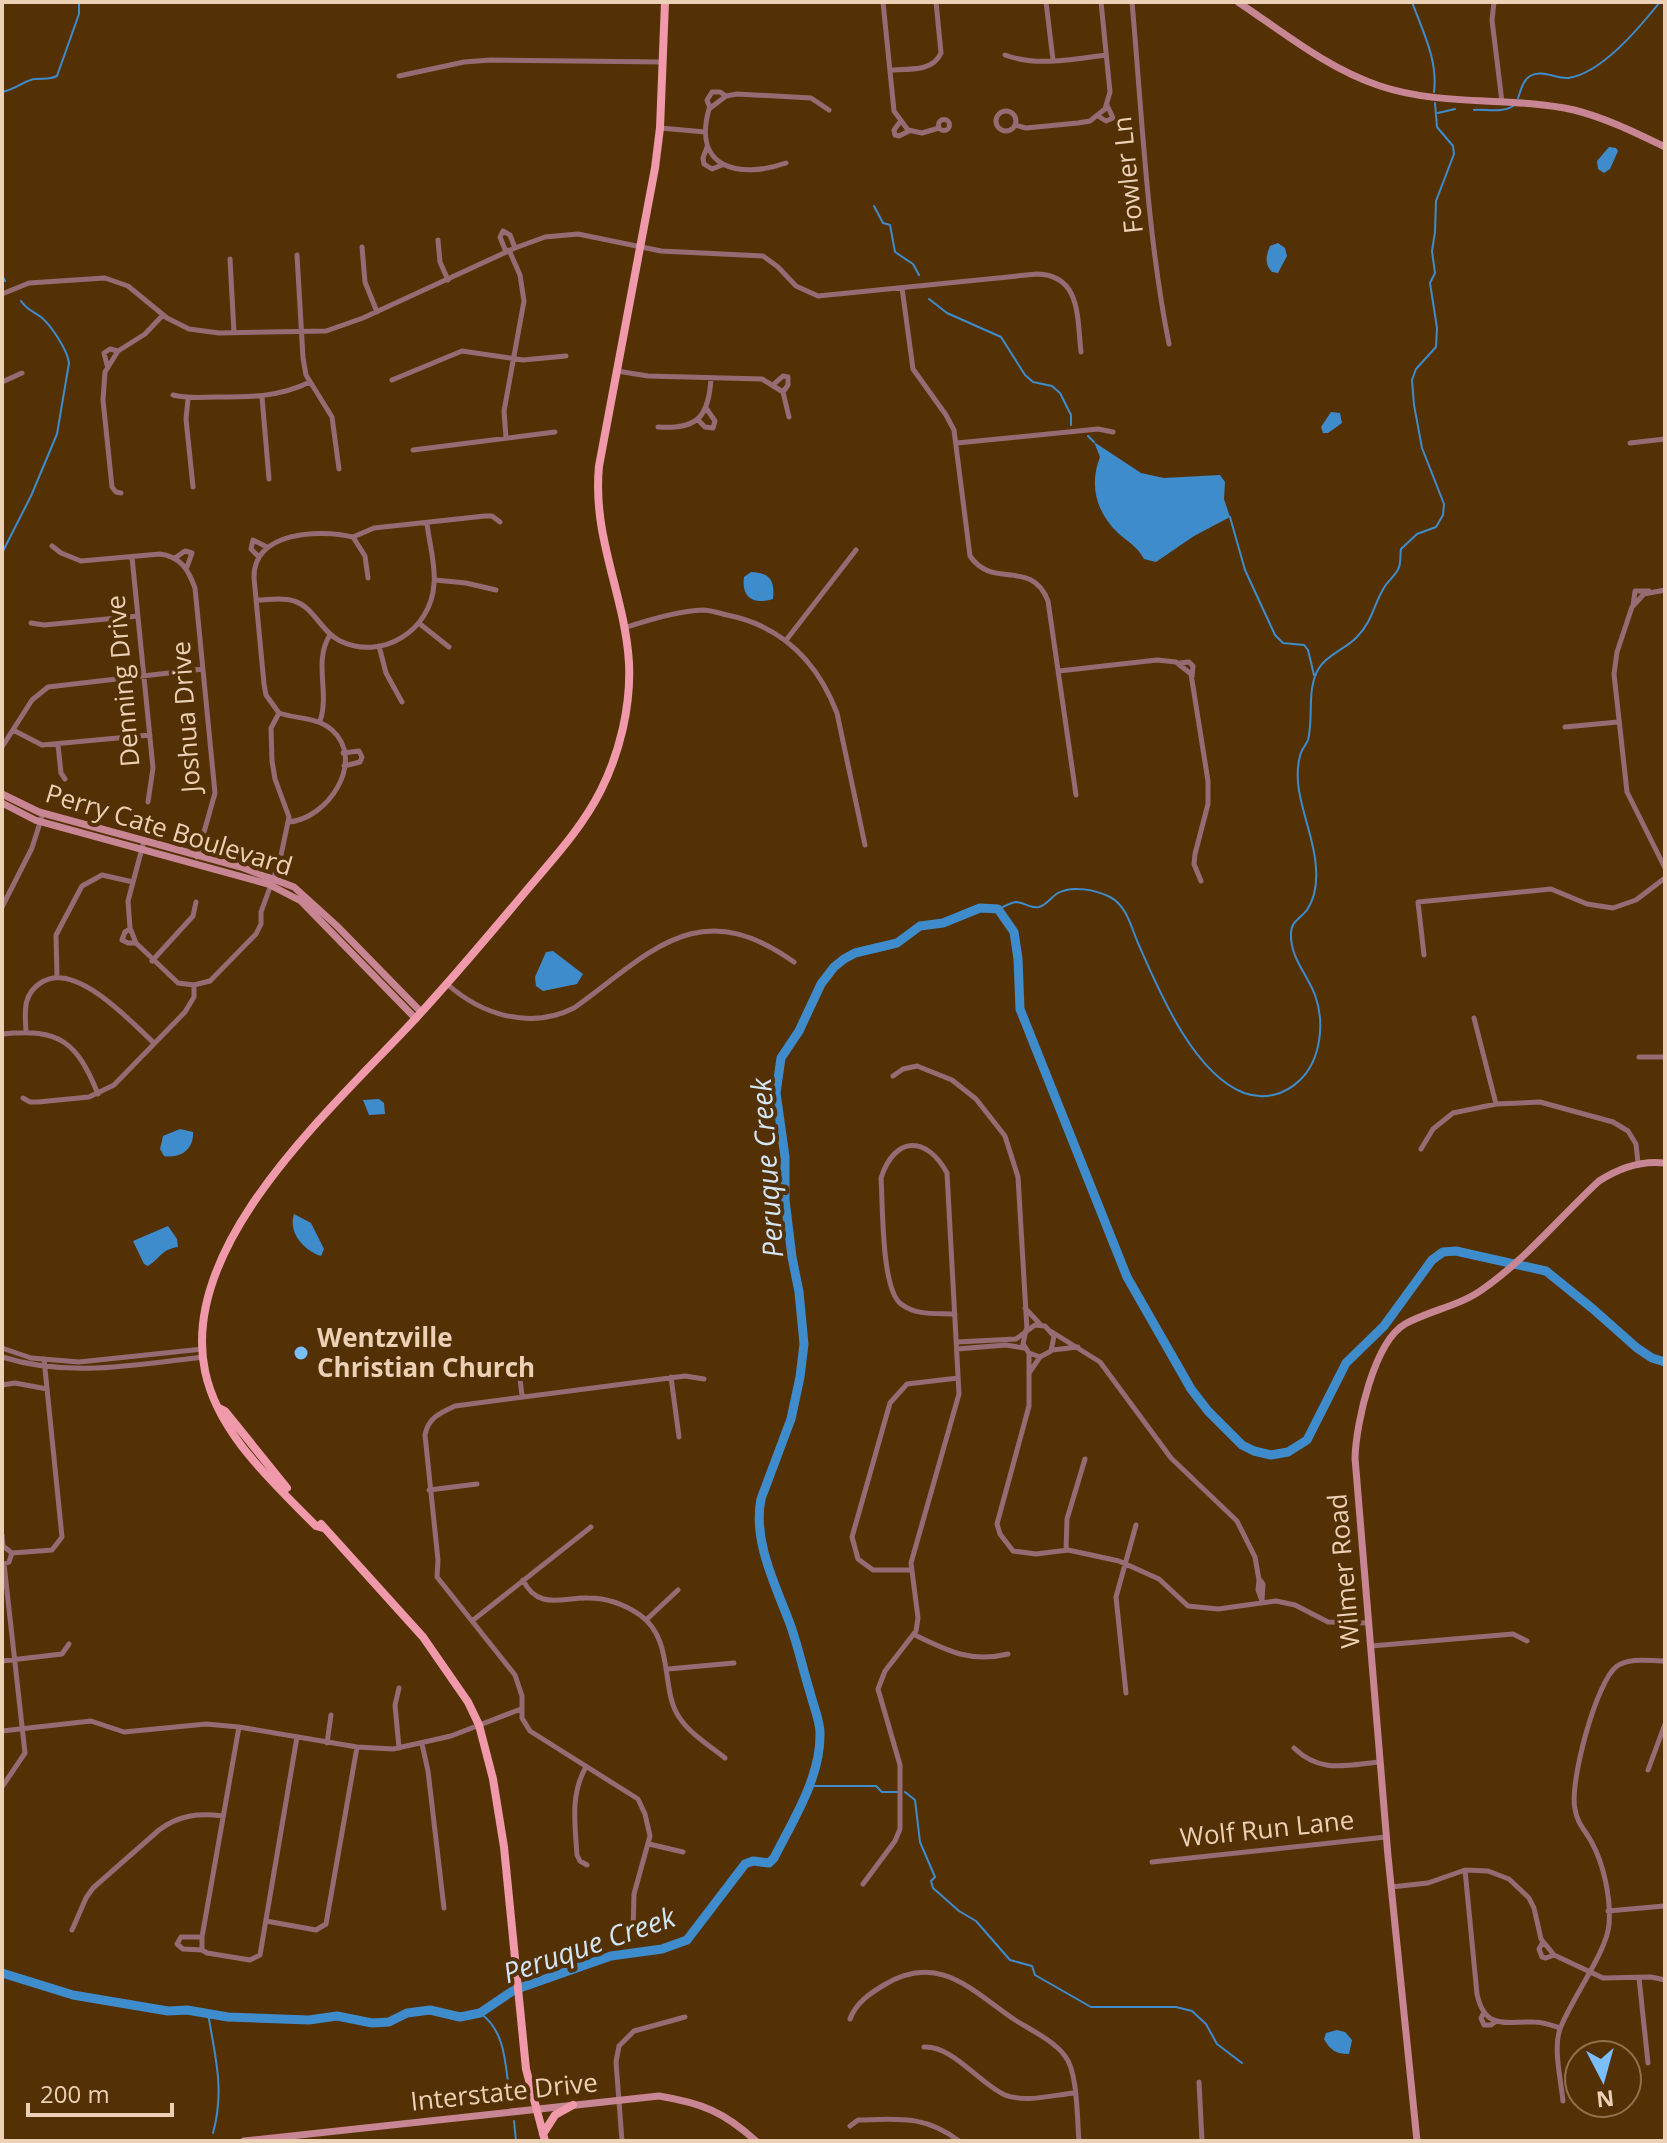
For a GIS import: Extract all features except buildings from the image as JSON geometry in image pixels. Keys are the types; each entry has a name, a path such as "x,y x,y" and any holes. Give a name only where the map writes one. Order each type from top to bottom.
{"main road":[{"path":"544,2137 528,2078 498,1806 479,1725 468,1702 423,1637 323,1528 225,1411 219,1408 211,1390 203,1353 208,1298 232,1235 270,1182 333,1105 447,984 579,828 601,790 616,753 626,712 629,664 603,544 597,493 599,466 655,168 660,128 665,2"},
{"path":"544,2137 555,2115 573,2105"}],"street":[{"path":"883,2 894,111 900,122 910,130 922,133 939,128"},
{"path":"890,70 926,67 938,60 941,53 936,2"},
{"path":"1046,2 1053,60"},
{"path":"1015,125 1026,128 1078,123 1098,116 1107,105 1110,92 1101,2"},
{"name":"Fowler Ln","path":"1132,2 1157,256 1169,344"},
{"path":"1238,2 1335,66 1380,86 1434,97 1574,110 1613,123 1665,147"},
{"path":"1494,2 1492,20 1502,103"},
{"path":"1005,55 1023,61 1106,55"},
{"path":"399,76 464,62 491,60 663,62"},
{"path":"726,96 712,92 707,100 710,108 705,132 710,154 722,165 737,169 768,170 786,163"},
{"path":"710,108 726,96 737,94 811,98 829,110"},
{"path":"1098,116 1106,121 1113,118 1107,105"},
{"path":"900,122 894,130 895,135 910,130"},
{"path":"660,128 705,132"},
{"path":"707,147 704,164 712,169 722,165"},
{"path":"2,294 29,283 105,278 138,292 163,315 189,329 234,333 326,331 377,312 510,250 545,237 578,234 661,251 763,256 796,286 818,296 1037,274 1054,275 1065,282 1073,295 1081,352"},
{"path":"438,240 440,262 448,280"},
{"path":"362,247 365,282 377,312"},
{"path":"506,438 504,411 524,292 510,250"},
{"path":"297,255 303,358 310,382 332,417 339,469"},
{"path":"230,259 234,333"},
{"path":"902,288 913,369 946,415 957,443 970,556 981,570 1028,578 1045,593 1076,795"},
{"path":"121,493 112,487 102,384 107,365 118,351 145,334 163,315"},
{"path":"392,380 462,351 534,361 566,356"},
{"path":"617,371 648,376 762,379 783,392 789,417"},
{"path":"2,382 22,373"},
{"path":"773,384 783,376 788,377 788,385 783,392"},
{"path":"658,427 683,427 698,420 710,403 711,378"},
{"path":"173,395 188,399 262,397 292,391 310,382"},
{"path":"262,397 269,479"},
{"path":"188,399 186,419 193,487"},
{"path":"698,420 705,427 713,428 715,421 706,408"},
{"path":"957,443 1098,429 1113,432"},
{"path":"413,450 555,432"},
{"path":"1630,443 1665,439"},
{"path":"288,822 307,818 323,806 341,783 343,753 336,734 320,721 279,713 266,695 254,570 259,557 267,547 290,538 336,533 353,537 374,528 485,516 492,516 500,522"},
{"path":"257,600 282,599 301,604 330,635 350,645 379,646 406,636 420,624 435,580 427,523"},
{"path":"353,537 365,556 368,578"},
{"path":"259,557 251,549 253,540 267,547"},
{"path":"52,546 74,560 160,554 175,558 187,567 192,553 185,551 175,558"},
{"path":"787,639 856,550"},
{"name":"Denning Drive","path":"132,557 153,768 148,802"},
{"name":"Joshua Drive","path":"187,567 195,588 215,793 196,859"},
{"path":"435,580 496,590"},
{"path":"1665,590 1650,591 1637,599 1615,662 1618,722 1627,792 1665,868"},
{"path":"623,628 643,621 704,610 743,618 787,639 822,680 837,713 865,845"},
{"path":"31,623 44,625 138,616"},
{"path":"420,624 449,647"},
{"path":"320,721 325,700 321,655 330,635"},
{"path":"379,646 386,673 402,702"},
{"path":"1059,671 1144,661 1178,663 1188,670 1192,678 1208,781 1208,804 1194,864 1201,881"},
{"path":"2,747 32,700 48,687 203,669"},
{"path":"143,845 128,901 130,929 136,943 178,983 194,985 216,978 250,943 259,929 261,912 273,881 288,822 288,809 275,779 272,761 271,728 279,713"},
{"path":"1565,727 1618,722"},
{"path":"13,730 34,742 58,745 150,735"},
{"path":"58,745 61,773 65,779"},
{"path":"343,753 359,751 362,757 360,762 344,766"},
{"name":"Perry Cate Boulevard","path":"2,794 42,818"},
{"name":"Perry Cate Boulevard","path":"2,803 18,813 273,881 301,901 418,1015"},
{"path":"2,907 32,848 42,818"},
{"path":"57,977 56,935 82,886 102,875 133,882"},
{"path":"1424,955 1418,902 1551,889 1587,904 1613,908 1636,900 1665,878"},
{"path":"152,961 193,916 196,902"},
{"path":"130,929 122,940 136,943"},
{"path":"447,984 465,1000 481,1008 505,1016 530,1019 574,1008 632,962 685,933 708,931 733,934 764,944 794,962"},
{"path":"26,1032 25,1007 29,994 44,980 57,977 99,994 154,1043"},
{"path":"23,1098 38,1102 98,1094 114,1085 192,1003 194,985"},
{"path":"1474,1018 1496,1104"},
{"path":"2,1034 26,1032 47,1035 71,1047 84,1062 98,1094"},
{"path":"1639,1057 1665,1057"},
{"path":"893,1076 903,1069 917,1066 944,1076 976,1099 1005,1136 1018,1177 1027,1330 1023,1339 1027,1351 1029,1406 997,1524 1000,1534 1013,1551 1025,1554 1066,1550 1125,1564 1159,1579 1188,1606 1218,1609 1262,1601 1285,1602 1328,1622 1368,1623"},
{"path":"1421,1149 1433,1129 1453,1113 1496,1104 1543,1102 1613,1122 1634,1138 1638,1163"},
{"path":"863,1884 895,1841 900,1829 900,1765 878,1689 885,1671 915,1635 918,1618 911,1570 915,1546 957,1405 957,1346 947,1173 938,1156 930,1150 908,1146 885,1164 881,1178 889,1288 900,1304 911,1310 955,1314"},
{"name":"Wilmer Road","path":"1417,2141 1386,1837 1355,1458 1362,1412 1384,1351 1399,1328 1472,1296 1509,1269 1599,1181 1638,1163 1665,1163"},
{"path":"1024,1304 1041,1325 1100,1362 1182,1471 1237,1521 1255,1557 1262,1601"},
{"path":"957,1346 1016,1339 1027,1330 1041,1325"},
{"path":"1051,1351 1055,1341 1052,1332"},
{"path":"957,1346 1006,1345 1040,1357"},
{"path":"1029,1374 1040,1357 1051,1351 1079,1347"},
{"path":"2,1348 44,1359 79,1362 203,1353"},
{"path":"2,1357 47,1368 89,1369 203,1353"},
{"path":"2,1535 2,1546 12,1553 52,1550 62,1537 44,1359"},
{"path":"519,1370 522,1396"},
{"path":"671,1377 679,1437"},
{"path":"633,1932 634,1894 649,1844 648,1827 638,1799 538,1738 525,1724 522,1696 515,1675 437,1577 438,1560 425,1447 427,1423 455,1406 671,1377 704,1379"},
{"path":"911,1570 883,1572 865,1565 855,1554 853,1530 890,1403 907,1384 958,1378"},
{"path":"2,1385 15,1383 47,1389"},
{"path":"1066,1550 1068,1514 1085,1459"},
{"path":"429,1490 477,1484"},
{"path":"1126,1693 1116,1605 1136,1525"},
{"path":"472,1621 591,1527"},
{"path":"2,1787 25,1753 3,1564 12,1558 12,1553"},
{"path":"523,1580 531,1593 539,1598 553,1602 577,1598 609,1600 646,1620 657,1638 668,1669 677,1716 725,1758"},
{"path":"646,1620 678,1590"},
{"path":"1370,1646 1513,1634 1527,1641"},
{"path":"915,1635 973,1657 1008,1654"},
{"path":"2,1661 62,1654 69,1644"},
{"path":"1563,2101 1558,2050 1560,2028 1609,1928 1599,1860 1574,1808 1573,1782 1595,1711 1612,1671 1631,1661 1665,1661"},
{"path":"668,1669 734,1663"},
{"path":"399,1688 395,1705 399,1748"},
{"path":"2,1731 91,1721 124,1732 206,1724 357,1747 399,1748 422,1744 522,1709"},
{"path":"327,1743 331,1715"},
{"path":"1648,1770 1665,1724"},
{"path":"202,1950 239,1727"},
{"path":"202,1937 181,1937 177,1944 183,1949 207,1953 255,1959 260,1955 297,1737"},
{"path":"422,1744 444,1908"},
{"path":"266,1921 316,1930 326,1924 357,1747"},
{"path":"1294,1748 1308,1760 1321,1765 1381,1762"},
{"path":"586,1767 577,1782 576,1819 577,1855 587,1865"},
{"path":"72,1930 93,1888 159,1830 185,1816 223,1816"},
{"name":"Wolf Run Lane","path":"1152,1862 1386,1837"},
{"path":"649,1844 683,1852"},
{"path":"1391,1887 1428,1883 1465,1870 1488,1871 1516,1884 1529,1898 1543,1942 1554,1955 1603,1978 1665,1980"},
{"path":"1465,1870 1477,1994 1484,2012 1495,2022 1544,2023 1560,2028"},
{"path":"1608,1911 1664,1906"},
{"path":"850,2019 855,2005 894,1979 926,1971 951,1976 1065,2055 1073,2077 1079,2141"},
{"path":"1639,1978 1648,2063"},
{"path":"622,2141 616,2056 623,2040 640,2029 685,2017"},
{"path":"924,2047 946,2053 1003,2094 1016,2098 1074,2093"},
{"path":"1199,2082 1202,2141"},
{"name":"Interstate Drive","path":"244,2141 659,2096 693,2102 726,2116 756,2141"},
{"path":"850,2126 858,2120 921,2120 957,2140"}],"water":[{"path":"1609,147 1618,151 1610,169 1604,173 1598,169 1597,161"},
{"path":"1278,243 1285,248 1287,256 1278,273 1272,272 1266,260 1270,246"},
{"path":"1331,412 1340,413 1342,423 1323,433 1321,427"},
{"path":"1094,442 1141,473 1164,478 1220,475 1225,482 1224,499 1230,517 1194,536 1156,562 1144,559 1110,525 1100,507 1095,478 1100,457"},
{"path":"751,572 770,579 773,599 760,601 747,595 744,577"},
{"path":"553,951 583,974 577,984 543,991 536,986 535,977 546,952"},
{"path":"379,1099 384,1103 385,1114 369,1115 363,1100"},
{"path":"180,1129 193,1132 189,1148 176,1156 164,1156 160,1149 163,1136"},
{"path":"294,1214 311,1223 324,1249 321,1256 298,1240 293,1227"},
{"path":"168,1226 177,1239 178,1247 164,1252 148,1266 144,1264 133,1241"},
{"path":"1337,2030 1345,2032 1352,2040 1349,2054 1334,2051 1324,2039 1326,2033"}],"waterway":[{"path":"2,92 32,79 57,76 79,14 79,2"},
{"path":"1412,2 1432,57 1434,92"},
{"path":"1518,98 1530,76 1544,74 1568,78 1593,68 1619,48 1660,2"},
{"path":"998,909 1016,902 1039,907 1058,893 1070,889 1110,897 1128,917 1156,984 1180,1028 1209,1068 1226,1083 1244,1093 1274,1095 1300,1080 1313,1062 1319,1040 1320,1017 1312,987 1296,958 1291,930 1310,905 1316,885 1315,855 1298,784 1301,754 1310,731 1315,676 1322,663 1362,632 1385,586 1398,570 1401,549 1417,534 1436,527 1443,515 1444,504 1422,448 1412,380 1416,369 1436,347 1437,328 1430,283 1435,273 1432,251 1436,201 1454,154 1453,146 1437,127 1435,103"},
{"path":"1474,110 1499,110 1513,106"},
{"path":"1438,113 1455,109"},
{"path":"874,206 883,223 890,225 895,252 913,264 919,275"},
{"path":"2,275 5,281"},
{"path":"929,299 947,313 1001,337 1025,375 1033,382 1052,386 1060,393 1071,415 1071,425"},
{"path":"2,553 31,496 57,434 69,363 62,345 49,326 21,301"},
{"path":"1088,436 1094,442"},
{"path":"1230,517 1245,570 1275,635 1283,643 1304,645 1314,675"},
{"name":"Peruque Creek","path":"2,1973 73,1995 168,2011 187,2010 228,2017 309,2020 337,2016 372,2023 389,2022 407,2013 430,2010 460,2017 480,2013 514,1990 611,1956 662,1949 687,1940 745,1864 753,1861 769,1863 774,1858 811,1782 820,1733 797,1644 766,1559 759,1514 761,1499 791,1419 804,1344 785,1200 785,1157 776,1093 781,1058 799,1031 821,984 834,967 855,953 897,943 920,926 943,923 980,908 998,909 1014,932 1020,1009 1127,1277 1191,1389 1242,1445 1271,1455 1288,1452 1307,1440 1346,1363 1384,1326 1432,1260 1443,1252 1456,1251 1546,1271 1637,1348 1665,1362"},
{"path":"808,1786 876,1786 882,1792 897,1792"},
{"path":"905,1792 915,1800 920,1842 935,1877 931,1881 933,1888 959,1911 976,1921 1010,1960 1032,1966 1035,1975 1091,2007 1176,2007 1192,2011 1206,2024 1217,2044 1242,2063"},
{"path":"208,2013 219,2087 213,2133"},
{"path":"480,2013 489,2021 500,2040 510,2097"},
{"path":"514,2121 516,2141"}],"place":[{"name":"Wentzville Christian Church","path":"301,1353"}]}
